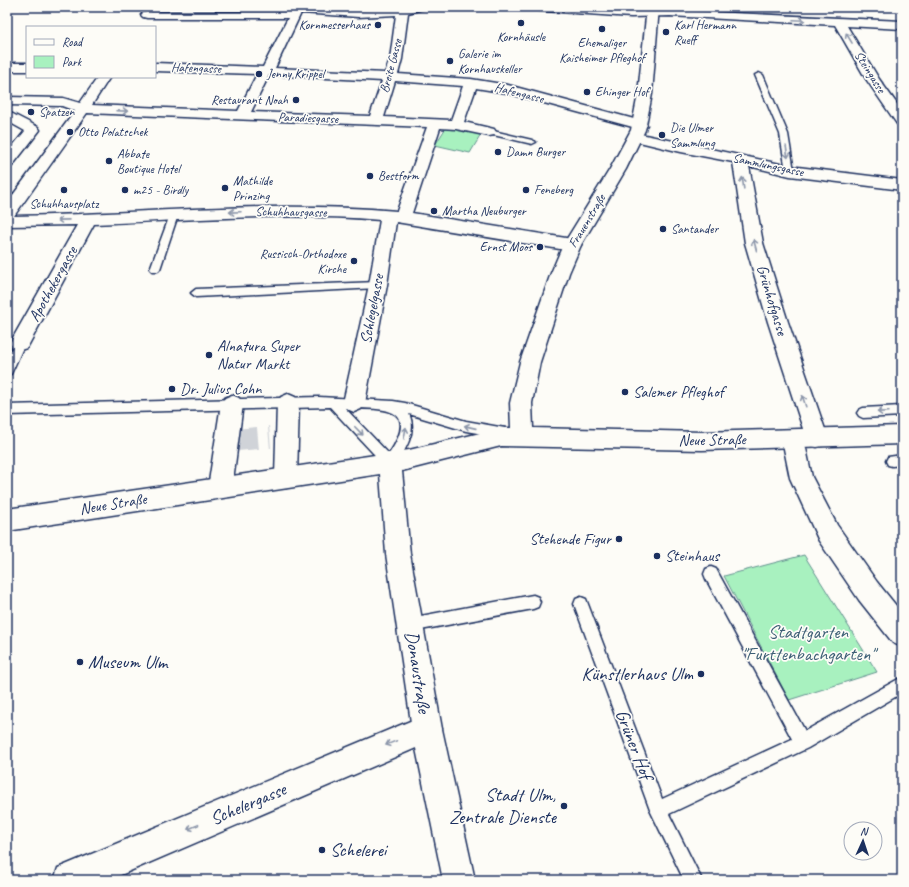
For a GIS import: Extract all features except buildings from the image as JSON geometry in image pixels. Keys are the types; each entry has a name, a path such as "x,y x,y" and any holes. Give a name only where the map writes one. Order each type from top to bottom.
{"street":[{"path":"139,26 150,11 212,12 296,10 316,12 390,13 402,12 418,7"},
{"path":"530,7 631,14 652,10 674,13 902,26"},
{"path":"242,116 296,10"},
{"name":"Frauenstraße","path":"522,436 521,403 530,362 560,273 572,245 618,169 638,131 645,94 652,10"},
{"name":"Breite Gasse","path":"376,120 396,59 402,12"},
{"name":"Steingasse","path":"839,22 873,79 902,121"},
{"path":"7,67 26,66"},
{"name":"Hafengasse","path":"156,67 389,77 471,83 508,89 638,131"},
{"path":"8,212 83,109 103,78"},
{"path":"456,125 471,83"},
{"name":"Paradiesgasse","path":"7,101 63,102 83,109 435,123 456,125 489,132"},
{"path":"7,115 33,130 7,163"},
{"name":"Schlegelgasse","path":"354,403 378,285 396,216 435,123"},
{"name":"Sammlungsgasse","path":"638,131 680,148 740,159 790,171 902,185"},
{"name":"Grünhofgasse","path":"740,159 754,242 778,322 817,438"},
{"name":"Schuhhausgasse","path":"8,212 89,219 240,212 358,213 396,216 572,245"},
{"name":"Apothekergasse","path":"20,343 89,219"},
{"path":"286,478 278,437 288,403"},
{"path":"220,488 232,440 232,404"},
{"name":"Neue Straße","path":"7,520 390,463 419,458 492,438 522,436 658,441 793,439 902,435"},
{"path":"793,439 801,478 828,533 868,590 902,634"},
{"name":"Donaustraße","path":"390,463 398,554 427,729 459,880"},
{"name":"Schelergasse","path":"70,880 427,729"}],"lane":[{"path":"759,75 784,134 790,171"},
{"name":"Paradiesgasse","path":"489,132 532,142"},
{"path":"155,269 174,215"},
{"path":"196,293 378,285"},
{"name":"Apothekergasse","path":"7,372 20,343"},
{"path":"332,402 390,463 403,442 407,424 401,410 392,405"},
{"name":"Neue Straße","path":"7,410 232,404 354,403 392,405 466,426 522,436"},
{"path":"863,412 902,411"},
{"path":"710,574 802,742"},
{"path":"410,625 533,602"},
{"name":"Grüner Hof","path":"581,604 658,810 693,880"},
{"path":"658,810 802,742 902,685"}],"green space":[{"path":"447,126 482,133 470,153 435,145"},
{"name":"Stadtgarten \"Furttenbachgarten\"","path":"804,555 877,672 789,700 724,576"}],"tunnel":[{"path":"236,440 270,437"}],"place":[{"name":"Kornhäusle","path":"521,23"},
{"name":"Kornmesserhaus","path":"378,25"},
{"name":"Ehemaliger Kaisheimer Pfleghof","path":"602,29"},
{"name":"Karl Hermann Rueff","path":"666,32"},
{"name":"Galerie im Kornhauskeller","path":"450,61"},
{"name":"Jenny Krippel","path":"259,74"},
{"name":"Ehinger Hof","path":"587,92"},
{"name":"Restaurant Noah","path":"296,100"},
{"name":"Spatzen","path":"31,112"},
{"name":"Otto Polatschek","path":"70,132"},
{"name":"Die Ulmer Sammlung","path":"662,135"},
{"name":"Damn Burger","path":"498,152"},
{"name":"Abbate Boutique Hotel","path":"109,161"},
{"name":"Bestform","path":"370,176"},
{"name":"Mathilde Prinzing","path":"225,188"},
{"name":"Schuhhausplatz","path":"64,190"},
{"name":"m25 - Birdly","path":"125,190"},
{"name":"Feneberg","path":"526,190"},
{"name":"Martha Neuburger","path":"434,211"},
{"name":"Santander","path":"663,229"},
{"name":"Ernst Moos","path":"540,247"},
{"name":"Russisch-Orthodoxe Kirche","path":"354,261"},
{"name":"Alnatura Super Natur Markt","path":"209,355"},
{"name":"Dr. Julius Cohn","path":"172,389"},
{"name":"Salemer Pfleghof","path":"625,392"},
{"name":"Stehende Figur","path":"619,539"},
{"name":"Steinhaus","path":"657,556"},
{"name":"Museum Ulm","path":"80,662"},
{"name":"Künstlerhaus Ulm","path":"701,674"},
{"name":"Stadt Ulm, Zentrale Dienste","path":"564,806"},
{"name":"Schelerei","path":"322,850"}]}
